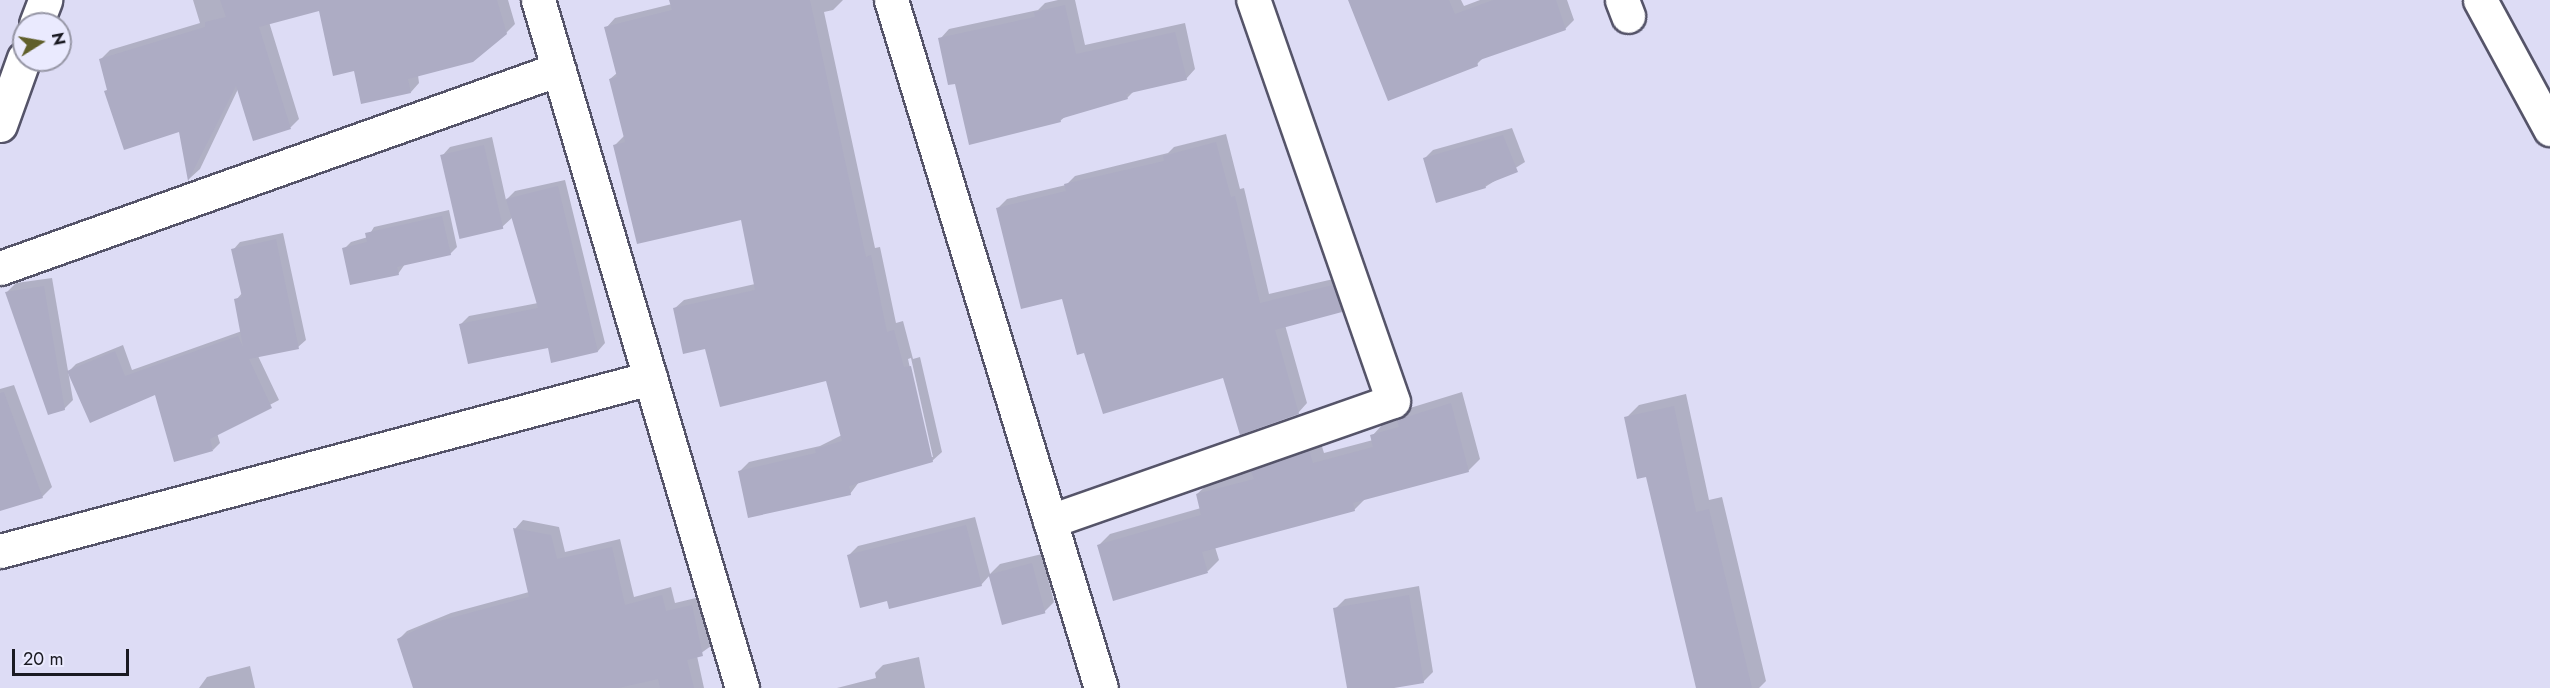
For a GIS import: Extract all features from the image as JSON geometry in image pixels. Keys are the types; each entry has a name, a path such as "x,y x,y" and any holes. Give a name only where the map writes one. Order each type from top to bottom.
{"street":[{"path":"538,0 742,688"},
{"path":"891,0 1101,688"},
{"path":"1050,521 1393,400 1253,0"},
{"path":"2480,0 2550,129"},
{"path":"0,268 559,69"},
{"path":"0,124 19,72"},
{"path":"0,551 650,378"}],"building":[{"path":"220,0 497,0 507,34 473,62 408,79 411,93 361,104 354,71 333,76 319,11 259,27 291,129 253,141 236,86 188,181 179,132 124,150 104,91 107,90 99,59 205,27 205,22 226,17"},
{"path":"669,0 810,0 866,257 871,255 887,332 894,330 904,367 911,366 933,462 849,486 851,495 748,518 738,471 816,453 815,449 842,441 826,381 720,407 705,349 683,354 673,308 755,290 741,220 637,244 613,145 625,142 609,79 617,77 604,27 672,10"},
{"path":"1348,0 1449,0 1455,14 1493,0 1556,0 1566,30 1477,61 1478,66 1388,101"},
{"path":"1065,5 1076,54 1175,32 1187,80 1126,94 1128,99 1060,119 1061,122 969,145 955,84 948,85 938,38 1035,17 1034,12"},
{"path":"1503,135 1518,172 1485,185 1486,188 1436,203 1423,158"},
{"path":"1216,142 1231,197 1235,196 1260,303 1333,285 1342,312 1275,330 1299,414 1240,435 1223,378 1103,414 1084,353 1077,355 1062,299 1021,309 996,208 1066,191 1064,184 1164,161 1163,156"},
{"path":"484,145 503,229 459,239 440,155"},
{"path":"558,186 598,352 551,363 548,348 468,364 459,324 538,308 506,199"},
{"path":"442,216 451,255 397,267 399,275 350,285 342,248 367,242 365,233"},
{"path":"276,239 299,349 249,359 272,408 210,439 213,451 174,462 155,395 90,423 67,371 115,351 125,376 238,336 243,347 234,299 242,297 231,249"},
{"path":"44,286 65,410 48,415 5,292"},
{"path":"4,392 43,498 0,511 0,393"},
{"path":"1451,403 1469,472 1353,503 1355,511 1202,552 1208,573 1113,601 1097,545 1201,515 1196,494 1254,479 1251,471 1309,450 1313,463 1373,447 1370,435 1399,427 1397,420"},
{"path":"1674,406 1696,512 1709,509 1752,688 1696,688 1646,477 1637,479 1624,417"},
{"path":"966,525 982,586 889,609 887,601 860,608 847,555"},
{"path":"513,528 551,535 557,559 612,547 625,605 662,595 666,611 692,605 703,656 687,660 694,688 660,688 658,679 618,688 413,688 397,639 428,624 529,597"},
{"path":"1032,563 1045,613 1002,625 989,575"},
{"path":"1409,595 1424,683 1394,688 1347,688 1333,608"}]}
